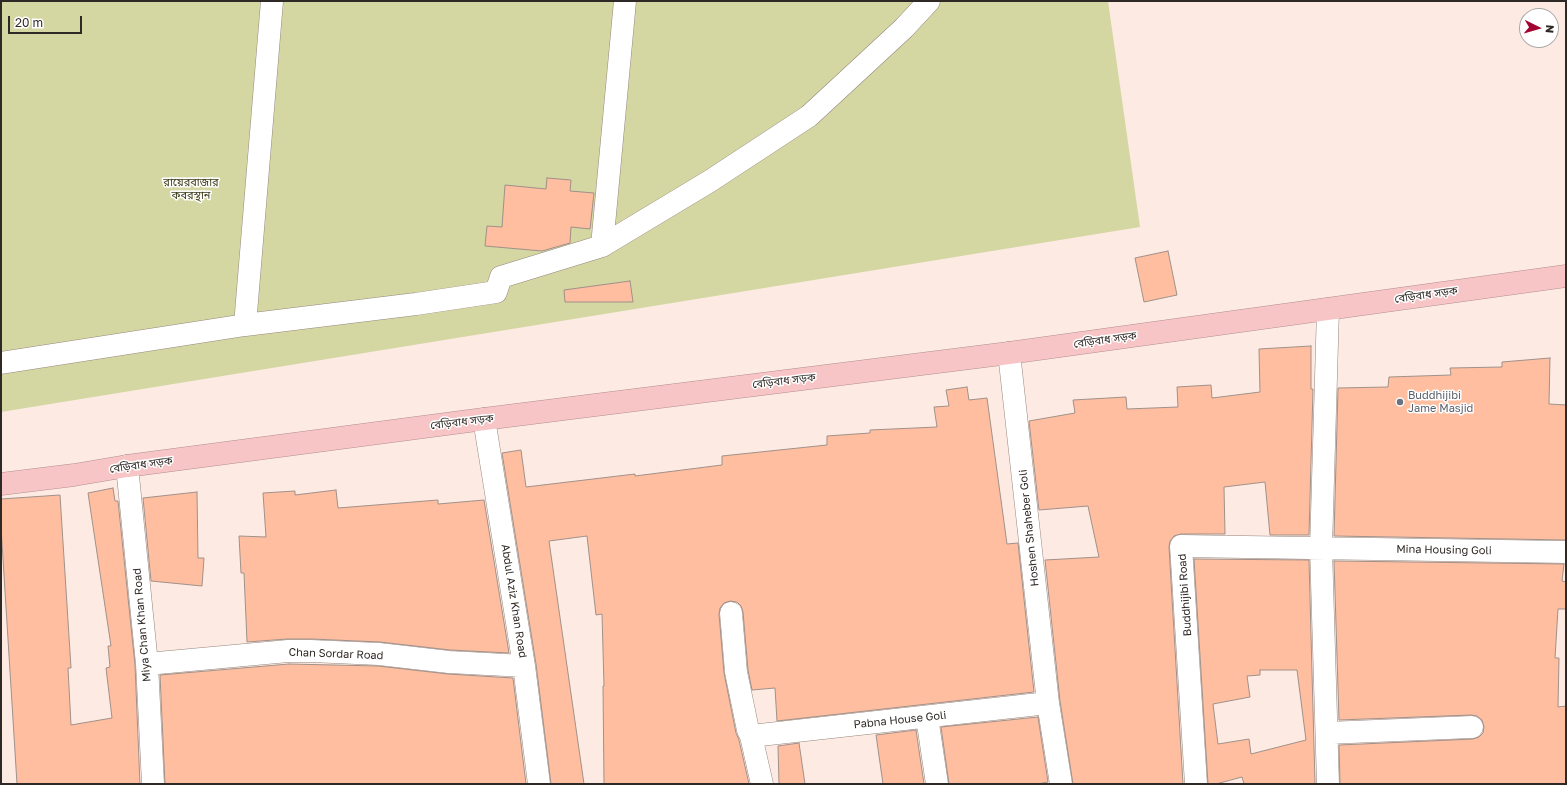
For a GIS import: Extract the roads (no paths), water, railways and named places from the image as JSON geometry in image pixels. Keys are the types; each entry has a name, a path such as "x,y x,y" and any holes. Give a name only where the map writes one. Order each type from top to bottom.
{"highway":[{"name":"বেড়িবাধ সড়ক","path":"1,484 484,418 1009,353 1566,276"}],"street":[{"path":"245,325 272,1"},
{"path":"602,246 625,1"},
{"path":"1,363 245,325 416,304 496,292 501,277 602,246 710,181 809,116 904,28 929,1"},
{"path":"1328,309 1322,548 1328,784"},
{"name":"Hoshen Shaheber Goli","path":"1009,353 1048,703 1061,784"},
{"name":"Abdul Aziz Khan Road","path":"484,418 524,666 539,784"},
{"name":"Miya Chan Khan Road","path":"127,466 147,664 153,784"},
{"name":"Buddhijibi Road","path":"1196,784 1181,546 1322,548"},
{"name":"Mina Housing Goli","path":"1322,548 1566,552"},
{"path":"731,613 736,672 748,730 751,736 762,784"},
{"name":"Chan Sordar Road","path":"147,664 311,651 379,654 448,662 524,666"},
{"name":"Pabna House Goli","path":"751,736 1048,703"},
{"path":"927,717 937,784"},
{"path":"1326,733 1472,727"}],"place":[{"name":"Buddhijibi Jame Masjid","path":"1400,402"}],"park label":[{"name":"রায়েরবাজার কবরস্থান","path":"191,189"}]}
